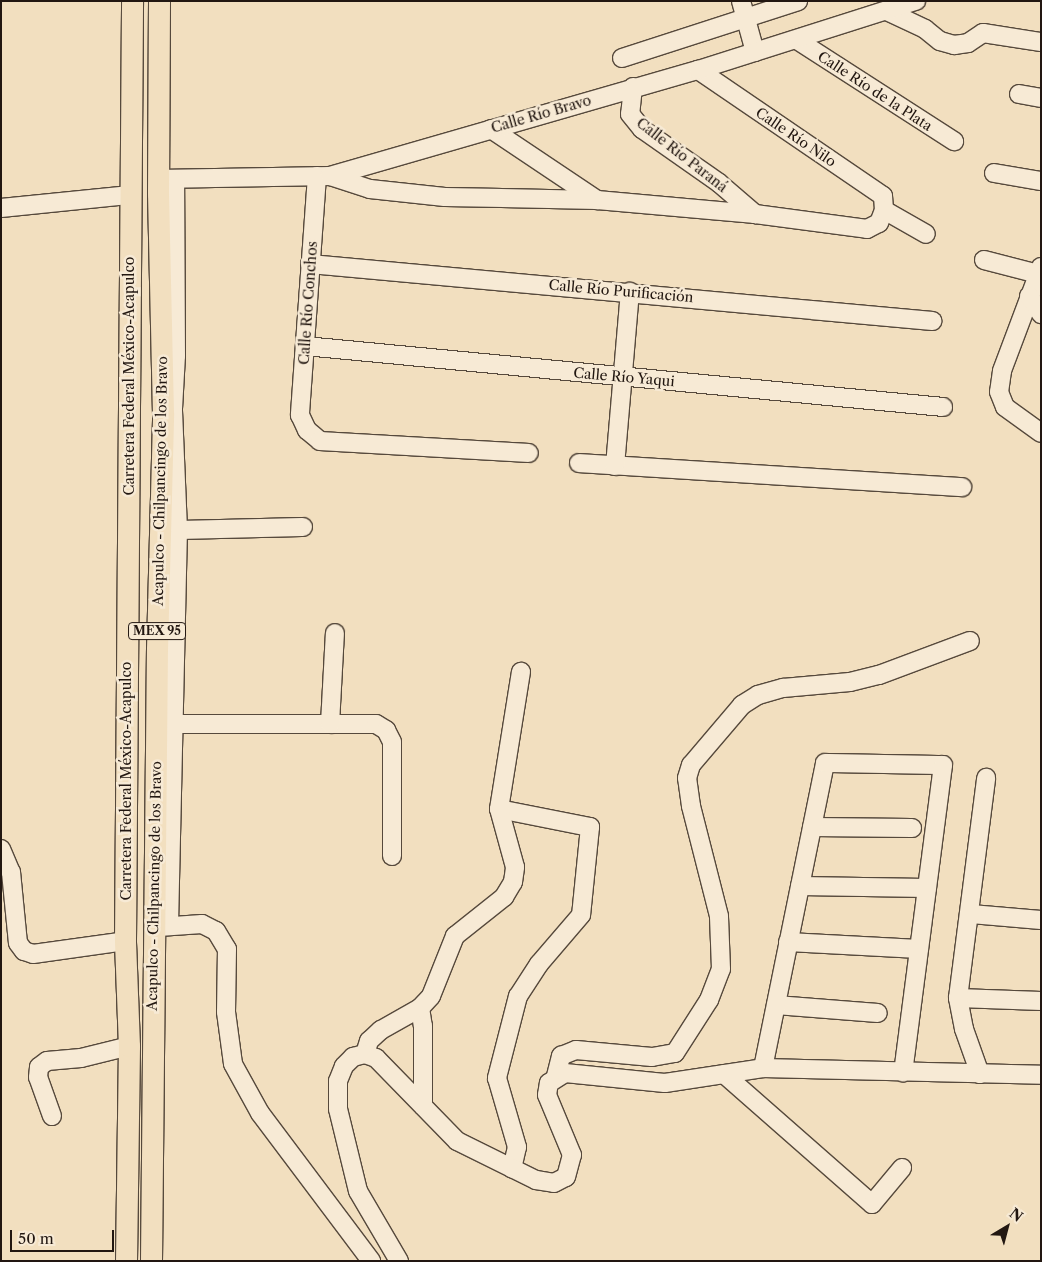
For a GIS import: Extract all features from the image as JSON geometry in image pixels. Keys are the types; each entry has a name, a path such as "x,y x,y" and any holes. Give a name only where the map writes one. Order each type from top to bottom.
{"main road":[{"name":"Carretera Federal México-Acapulco","path":"126,1261 129,1046 125,941 132,1"},
{"name":"Acapulco - Chilpancingo de los Bravo","path":"151,1261 161,926 166,179 159,1"}],"street":[{"path":"622,58 743,9 798,1"},
{"name":"Calle Río Bravo","path":"166,179 323,176 698,70 916,1"},
{"path":"743,9 755,52"},
{"path":"887,10 925,29 940,41 954,45 968,43 983,33 1041,42"},
{"name":"Calle Río de la Plata","path":"797,40 954,141"},
{"name":"Calle Río Nilo","path":"698,70 883,196 884,210"},
{"name":"Calle Río Paraná","path":"633,87 630,114 642,129 718,183 755,214"},
{"path":"1019,94 1041,98"},
{"path":"491,129 596,200"},
{"path":"994,173 1041,181"},
{"path":"323,176 370,189 446,197 596,200 755,214 867,229 879,223 884,210 926,234"},
{"name":"Calle Río Conchos","path":"323,176 310,264 300,415 307,430 320,441 529,452"},
{"path":"166,179 176,356 173,409 178,530 174,724 161,926 202,924 216,931 227,948 226,1012 233,1064 260,1113 371,1261"},
{"path":"1,208 130,195"},
{"path":"984,260 1039,271 1002,371 999,392 1005,407 1041,433"},
{"name":"Calle Río Purificación","path":"310,264 932,321"},
{"path":"615,466 630,292"},
{"path":"1029,296 1041,314"},
{"name":"Calle Río Yaqui","path":"305,346 943,407"},
{"path":"579,463 962,487"},
{"path":"178,530 303,527"},
{"path":"330,724 336,633"},
{"path":"556,1076 561,1056 576,1050 652,1057 675,1053 709,1000 721,969 719,916 690,806 687,778 691,766 742,705 758,695 783,688 850,682 879,675 970,640"},
{"path":"365,1054 369,1042 381,1030 420,1008 431,996 455,936 504,898 513,882 515,867 499,809 521,672"},
{"path":"174,724 376,724 386,730 392,742 392,856"},
{"path":"763,1068 825,763 943,764 903,1072"},
{"path":"980,1074 964,1029 958,998 971,914 986,778"},
{"path":"499,809 590,827 581,915 539,964 518,996 497,1078 517,1147 512,1168"},
{"path":"812,827 912,828"},
{"path":"1,850 11,872 18,943 24,951 33,954 125,941"},
{"path":"800,886 927,888"},
{"path":"971,914 1041,920"},
{"path":"788,942 919,949"},
{"path":"958,998 1041,1001"},
{"path":"776,1005 878,1013"},
{"path":"420,1008 423,1026 423,1106"},
{"path":"52,1116 38,1078 39,1067 47,1061 81,1058 129,1046"},
{"path":"399,1261 358,1191 338,1109 338,1081 344,1066 353,1057 365,1054 376,1058 457,1141 536,1180 554,1183 566,1177 572,1155 547,1095 549,1083 556,1076 565,1073 665,1084 763,1068 1041,1075"},
{"path":"724,1074 872,1204 902,1168"}]}
